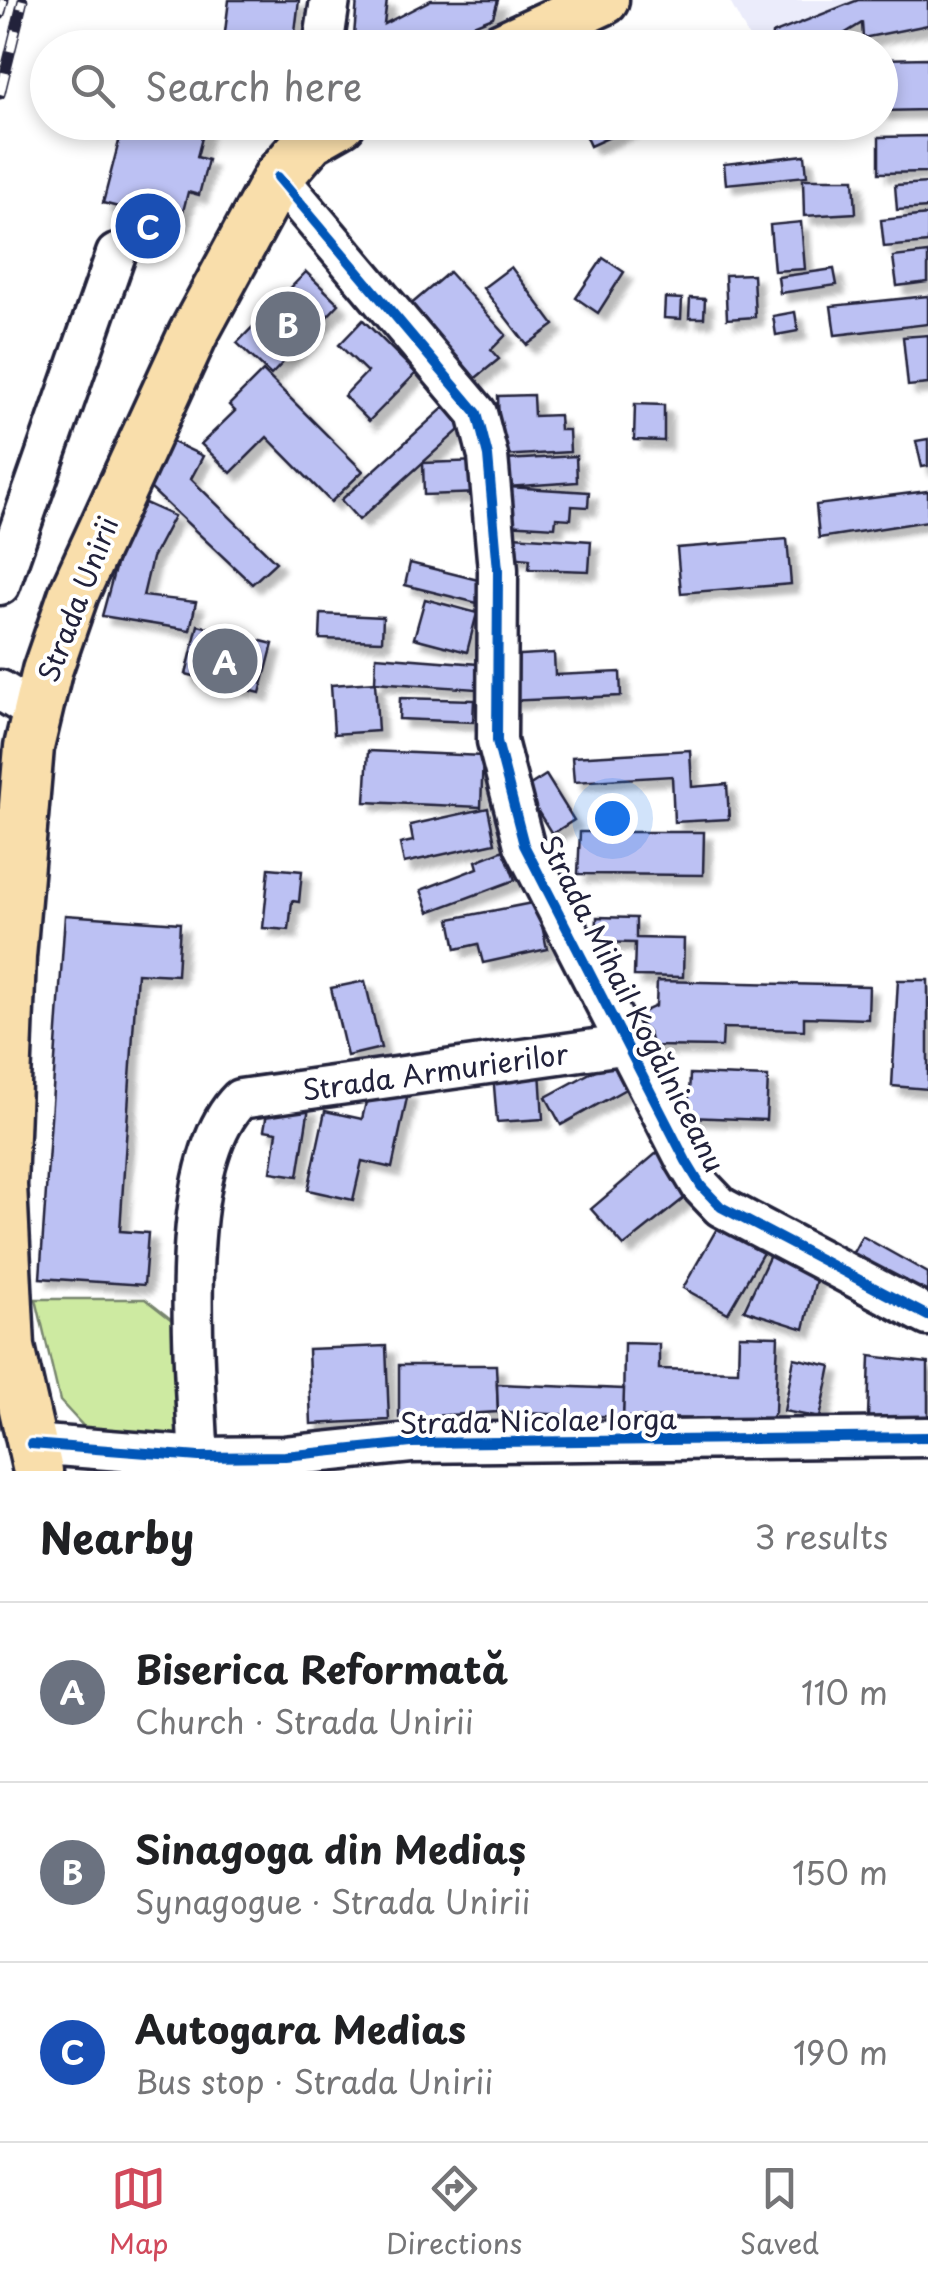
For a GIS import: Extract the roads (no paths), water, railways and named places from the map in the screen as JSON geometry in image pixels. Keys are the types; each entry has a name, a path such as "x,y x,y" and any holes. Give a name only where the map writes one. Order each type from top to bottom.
{"main road":[{"path":"539,30 604,0"},
{"name":"Strada Unirii","path":"20,1456 4,1332 1,1188 21,816 18,702 74,593 192,334 278,177 311,140"}],"street":[{"path":"326,30 330,0"},
{"name":"Strada Mihail Kogălniceanu","path":"278,177 477,414 488,456 498,570 497,741 508,792 524,844 630,1044 686,1161 701,1186 722,1207 928,1316"},
{"path":"0,585 116,254"},
{"name":"Strada Armurierilor","path":"199,1464 191,1315 198,1220 210,1152 222,1122 240,1099 630,1044"},
{"name":"Strada Nicolae Iorga","path":"20,1456 199,1464 411,1443 928,1437"}],"railway":[{"path":"0,15 4,0"},
{"path":"0,94 23,0"}],"place":[{"name":"Autogara Medias","path":"148,226"},
{"name":"Sinagoga din Mediaș","path":"288,324"},
{"name":"Biserica Reformată","path":"225,661"}]}
